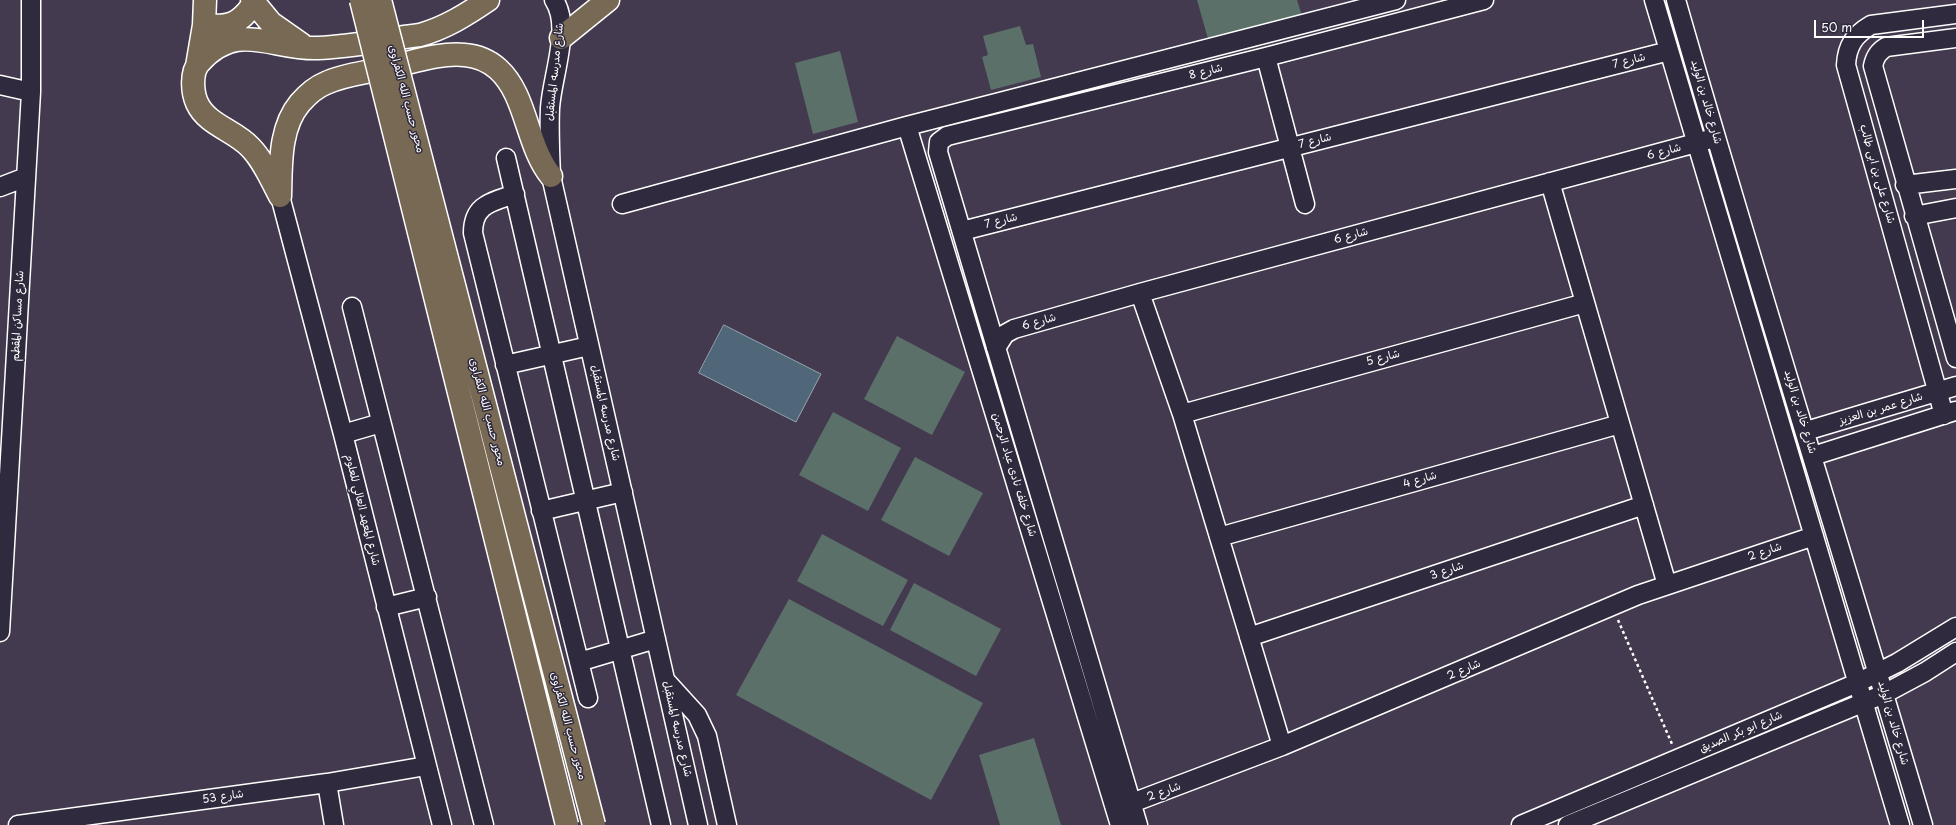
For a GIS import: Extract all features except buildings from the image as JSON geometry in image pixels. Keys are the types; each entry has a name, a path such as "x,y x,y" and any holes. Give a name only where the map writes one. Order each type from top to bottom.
{"main road":[{"path":"205,0 204,25 193,84 194,93 201,111 208,118 249,146 262,162 280,196"},
{"name":"محور حسب الله الكفراوى","path":"361,0 567,825"},
{"name":"محور حسب الله الكفراوى","path":"380,0 594,825"},
{"path":"197,66 204,57 220,46 241,38 264,40 307,48 326,48 432,31 455,21 488,0"},
{"path":"561,38 608,0"},
{"path":"204,25 219,27 234,24 246,15 253,1 283,33 307,48"},
{"path":"280,196 283,146 288,124 299,104 311,92 336,78 450,55 474,56 491,64 506,77 518,99 539,159 551,176"}],"street":[{"name":"شارع مساكن المقطم","path":"0,621 31,92 31,0"},
{"name":"شارع مدرسه المستقبل","path":"554,0 562,20 561,38 550,107 551,176 589,346 624,492 698,825"},
{"path":"622,204 907,126 1396,0"},
{"name":"شارع 8","path":"938,152 939,142 947,136 1266,57 1484,0"},
{"name":"شارع خالد بن الوليد","path":"1654,0 1900,825"},
{"name":"شارع خالد بن الوليد","path":"1676,0 1716,138 1806,431 1923,825"},
{"name":"شارع على بن ابى طالب","path":"1950,413 1938,392 1848,77 1846,65 1847,53 1852,41 1860,32 1871,25 1956,14"},
{"path":"1956,38 1886,47 1879,52 1875,58 1873,66 1905,185 1956,358"},
{"name":"شارع 7","path":"962,231 1669,51"},
{"path":"1266,57 1305,204"},
{"path":"0,85 31,92"},
{"name":"شارع خلف نادى عباد الرحمن","path":"907,126 973,341 1122,813 1138,825"},
{"name":"شارع 6","path":"994,342 1010,330 1140,293 1716,138"},
{"name":"شارع خلف نادى عباد الرحمن","path":"938,152 994,342 1122,813"},
{"path":"506,158 619,650 661,825"},
{"path":"0,187 26,177"},
{"path":"1905,185 1956,179"},
{"path":"1550,182 1667,585"},
{"path":"515,194 490,202 482,208 473,222 473,233 588,698"},
{"name":"شارع المعهد العالي للعلوم","path":"280,196 343,434 442,825"},
{"path":"1914,216 1956,208"},
{"path":"1897,245 1921,239"},
{"path":"1140,293 1182,414 1282,746"},
{"name":"شارع 5","path":"1182,414 1585,303"},
{"path":"352,307 484,825"},
{"path":"973,341 994,342"},
{"path":"505,365 589,346"},
{"name":"شارع عمر بن العزيز","path":"1806,431 1956,386"},
{"path":"1813,456 1950,413"},
{"path":"343,434 382,423"},
{"name":"شارع 4","path":"1219,537 1620,424"},
{"path":"541,511 624,492"},
{"name":"شارع 3","path":"1249,637 1644,505"},
{"name":"شارع 2","path":"1122,813 1612,607 1667,585 1814,536"},
{"path":"386,607 427,597"},
{"name":"شارع ابو بكر الصديق","path":"1521,825 1857,683 1915,653 1956,627"},
{"path":"579,662 656,640"},
{"name":"شارع ابو بكر الصديق","path":"1568,825 1884,694 1925,672 1956,652"},
{"path":"666,682 697,715 705,731 728,825"},
{"name":"شارع 53","path":"18,825 80,821 327,783 426,766"},
{"path":"327,783 334,825"}],"path":[{"path":"1612,607 1679,758"}],"green space":[{"path":"1197,0 1297,0 1303,19 1210,46"},
{"path":"1020,26 1026,45 1033,44 1041,77 991,90 982,57 988,55 983,36"},
{"path":"840,51 858,122 813,134 795,63"},
{"path":"897,336 965,372 932,435 864,399"},
{"path":"833,412 901,448 868,511 799,475"},
{"path":"915,457 983,493 949,556 881,520"},
{"path":"822,534 908,580 883,626 797,581"},
{"path":"914,583 1001,629 976,676 890,630"},
{"path":"789,599 983,703 931,800 736,695"},
{"path":"1034,738 1061,825 1000,825 979,755"}],"water":[{"path":"724,325 821,374 796,422 699,373"}]}
